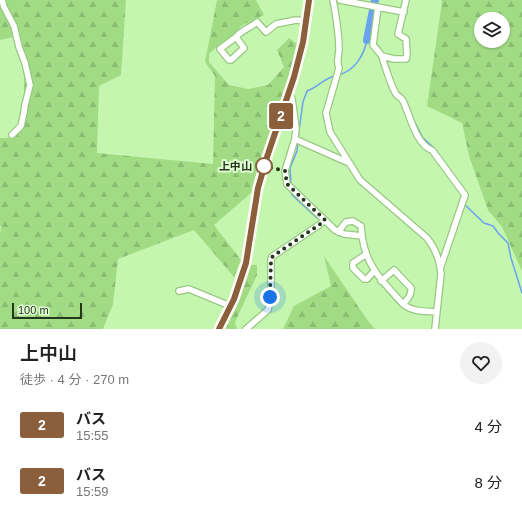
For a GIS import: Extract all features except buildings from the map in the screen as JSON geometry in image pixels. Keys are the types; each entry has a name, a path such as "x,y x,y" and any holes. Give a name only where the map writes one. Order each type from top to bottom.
{"highway":[{"path":"219,329 230,306 246,263 261,179 289,94 303,42 309,0"}],"street":[{"path":"2,0 14,26 30,85 21,126 12,135"},
{"path":"333,0 337,25 339,50 337,64 339,68 327,108 326,117 330,132 360,180 427,238 433,246 440,266 441,274 435,329"},
{"path":"340,0 404,12"},
{"path":"382,56 394,59 406,59 406,39 398,34 406,0"},
{"path":"378,7 373,45 382,56 396,94 403,101 416,133 426,148 432,150 465,195 440,266"},
{"path":"236,37 242,30 251,27 257,22 266,32 276,24 296,20 306,21"},
{"path":"289,94 292,99 296,128 295,139 285,171 287,184 325,220 329,226 344,234 362,236"},
{"path":"295,139 349,163"},
{"path":"246,329 268,310 270,297 271,259 273,256 325,220"},
{"path":"338,232 346,222 353,221 360,226 365,255 374,271 382,281 408,308 436,312"},
{"path":"365,255 353,263 352,268 364,279 367,279 374,271"},
{"path":"382,281 394,270 411,288 412,291 408,299 403,304"},
{"path":"179,291 189,289 230,306"}],"green space":[{"path":"0,0 126,0 121,75 99,86 97,153 213,164 215,76 205,62 217,0 256,0 264,15 241,26 238,33 221,43 209,54 209,62 229,85 248,89 268,85 284,67 277,50 289,38 300,46 259,163 251,193 214,225 241,260 234,277 194,230 118,259 113,304 103,329 0,329 0,138 15,138 24,94 24,65 14,37 0,40"},
{"path":"441,0 522,0 522,271 502,227 488,210 469,156 462,123 427,106 442,2"},
{"path":"324,256 375,329 283,329 294,306 331,286"},
{"path":"251,265 257,265 257,275 235,322 237,329 225,329"}],"waterway":[{"path":"367,40 375,0"},
{"path":"338,75 349,70 358,62 364,51 367,40 371,41"},
{"path":"375,42 383,53"},
{"path":"298,138 303,102 307,91 335,76"},
{"path":"398,92 406,101"},
{"path":"412,117 423,138 434,148"},
{"path":"291,184 290,168 297,151 298,142"},
{"path":"291,190 292,195 317,218"},
{"path":"464,204 484,223 493,226 508,243 522,293"}],"bus line":[{"name":"2","path":"219,329 234,299 246,263 258,188 294,77 303,42 309,0"}],"place":[{"name":"上中山","path":"264,166"}],"route":[{"path":"264,166 285,171 284,175 287,184 325,220 273,256 270,261 270,297"}]}
